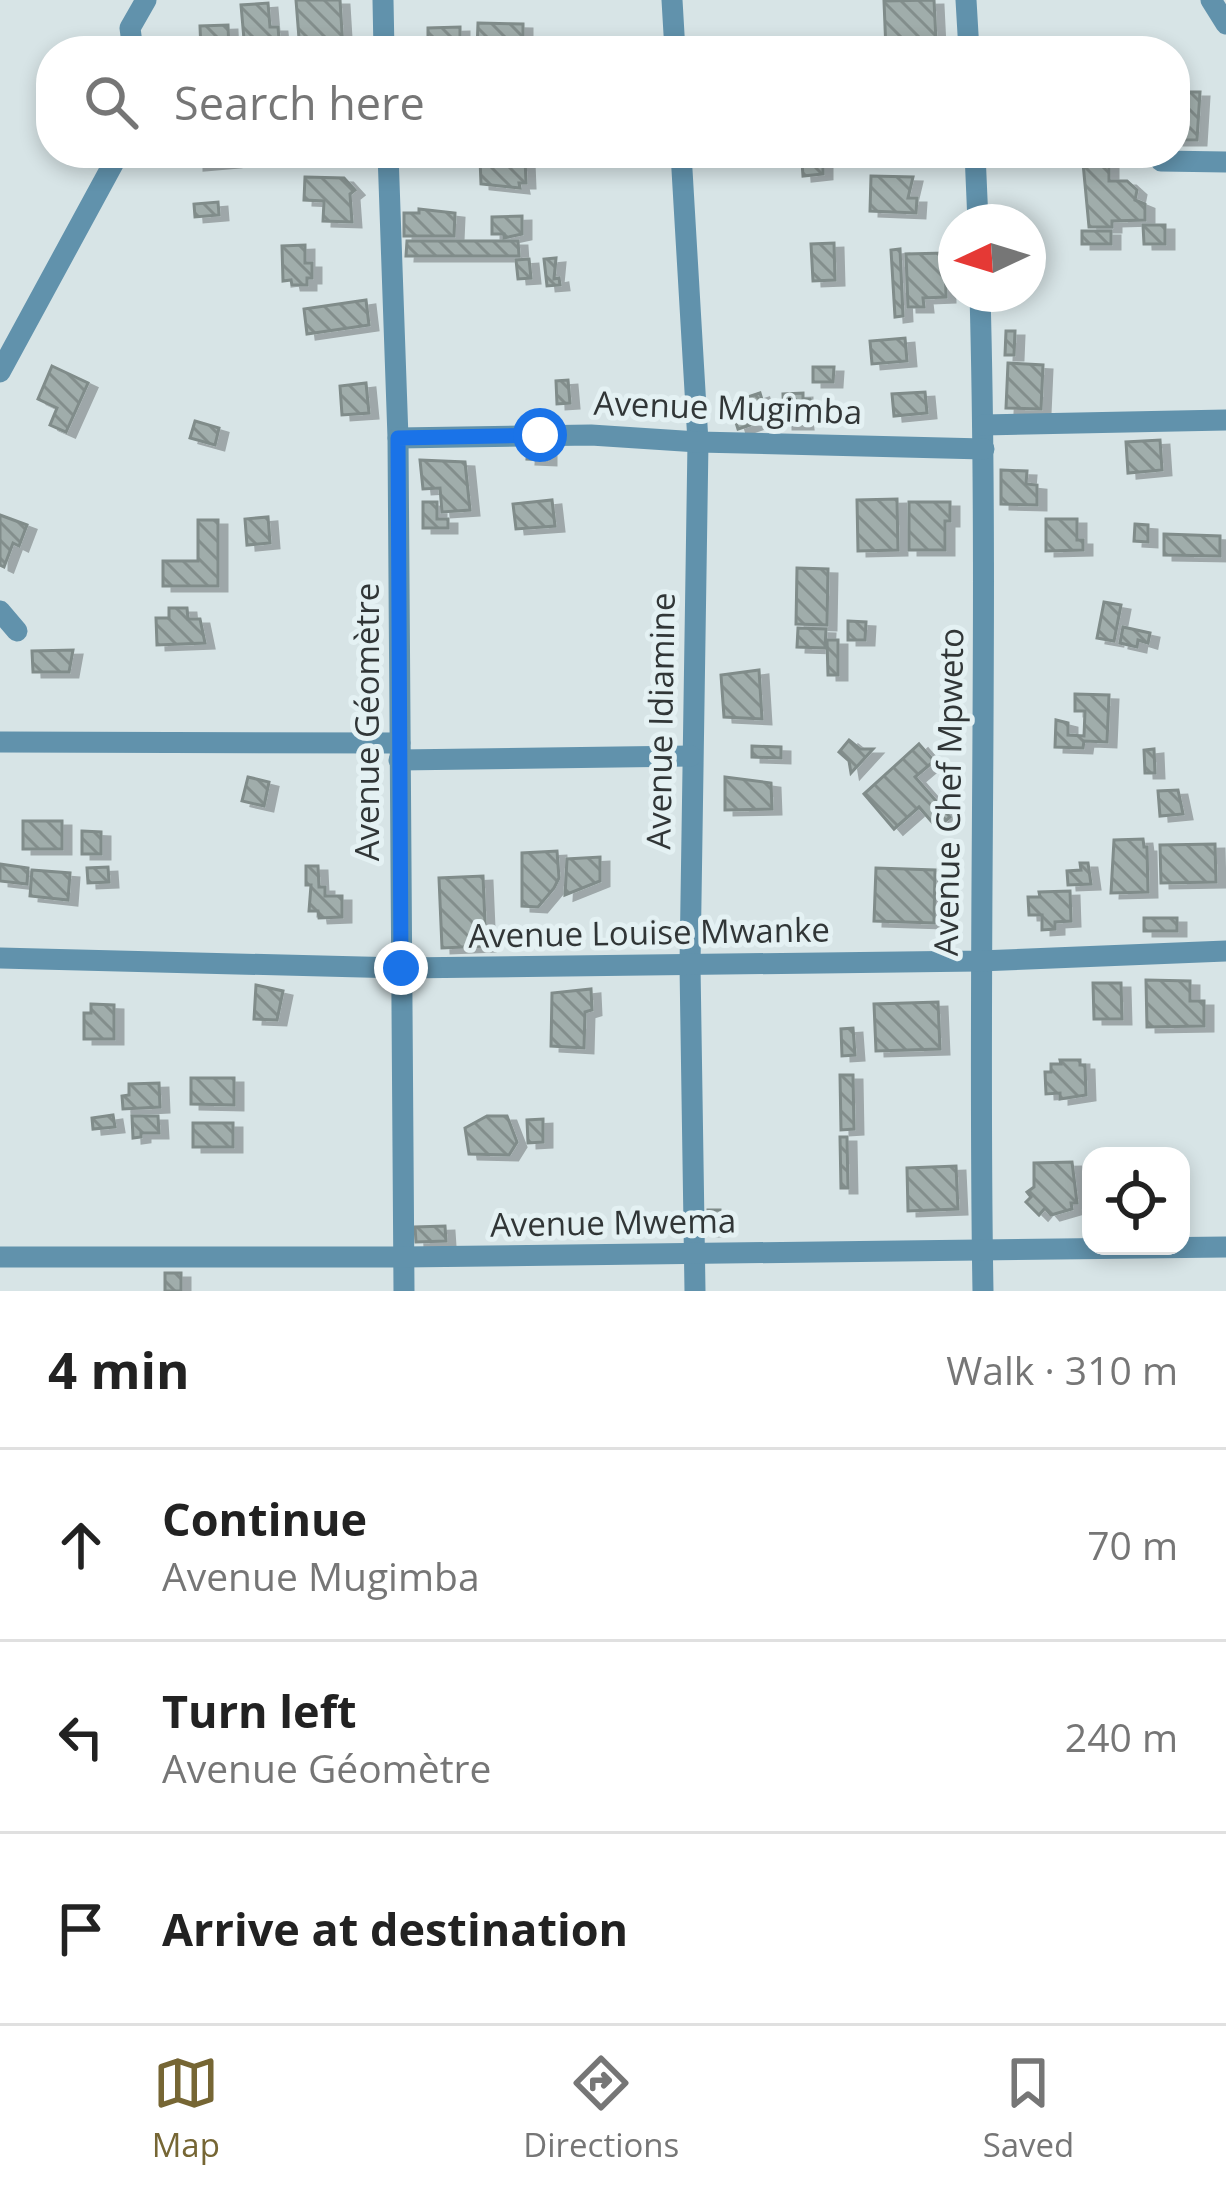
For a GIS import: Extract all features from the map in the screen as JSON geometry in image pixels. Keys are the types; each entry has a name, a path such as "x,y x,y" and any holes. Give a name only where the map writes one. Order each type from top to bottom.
{"street":[{"path":"131,36 130,28 146,0"},
{"path":"382,0 383,36"},
{"path":"672,0 674,36"},
{"path":"966,0 968,36"},
{"path":"1211,0 1226,24"},
{"path":"1190,161 1226,162"},
{"path":"0,372 111,168"},
{"name":"Avenue Géomètre","path":"389,168 398,438 404,1291"},
{"name":"Avenue Idiamine","path":"682,168 698,442 690,964 695,1291"},
{"path":"976,168 977,204"},
{"name":"Avenue Chef Mpweto","path":"980,312 983,1291"},
{"path":"983,425 1226,420"},
{"name":"Avenue Mugimba","path":"398,438 505,433 984,449"},
{"path":"0,611 17,631"},
{"path":"0,742 691,756"},
{"name":"Avenue Louise Mwanke","path":"0,958 401,968 979,961 1226,951"},
{"name":"Avenue Mwema","path":"0,1257 1226,1247"}],"building":[{"path":"296,0 340,0 342,36 299,36"},
{"path":"934,0 936,36 885,36 884,1"},
{"path":"268,3 270,27 278,27 279,36 244,36 241,5"},
{"path":"478,23 523,24 523,36 478,36"},
{"path":"228,25 228,36 200,36 200,26"},
{"path":"460,27 460,36 428,36 428,28"},
{"path":"1190,92 1200,92 1197,140 1190,140"},
{"path":"480,168 525,168 526,183 519,183 520,188 481,184"},
{"path":"802,168 823,168 823,174 803,176"},
{"path":"1083,168 1109,168 1109,181 1127,181 1137,190 1135,200 1145,204 1145,220 1089,227"},
{"path":"871,176 913,177 908,198 917,198 916,213 870,211"},
{"path":"305,177 344,178 355,190 350,194 352,222 323,221 324,201 304,200"},
{"path":"218,202 219,215 195,217 194,204"},
{"path":"419,209 455,213 454,236 404,236 404,213 419,213"},
{"path":"522,216 522,234 504,238 504,234 492,234 492,217"},
{"path":"1143,225 1165,225 1165,244 1144,244"},
{"path":"1082,231 1111,231 1111,244 1082,244"},
{"path":"407,241 518,241 519,256 406,256"},
{"path":"834,243 835,280 813,281 811,244"},
{"path":"305,245 305,263 312,263 312,278 307,278 307,285 283,281 282,246"},
{"path":"900,249 903,316 895,317 891,250"},
{"path":"938,253 938,297 923,298 924,307 908,307 906,254"},
{"path":"556,258 554,279 559,278 560,285 547,286 544,259"},
{"path":"529,259 531,278 518,279 516,260"},
{"path":"366,300 369,325 307,334 304,309"},
{"path":"1006,331 1015,331 1014,355 1005,355"},
{"path":"905,338 907,361 872,364 870,341"},
{"path":"1008,363 1043,365 1041,409 1006,408"},
{"path":"52,366 88,383 66,432 50,425 57,408 38,399"},
{"path":"813,367 834,367 833,382 813,382"},
{"path":"568,380 570,403 557,404 556,381"},
{"path":"366,383 369,413 342,415 340,386"},
{"path":"925,392 927,413 894,416 892,394"},
{"path":"760,393 768,419 738,429 730,403"},
{"path":"803,393 803,399 810,399 810,417 803,417 804,424 784,424 783,394"},
{"path":"195,421 219,428 215,445 190,438"},
{"path":"1160,440 1162,470 1128,473 1126,442"},
{"path":"528,447 547,448 547,460 527,459"},
{"path":"420,460 465,462 470,510 442,512 440,488 423,489"},
{"path":"1001,470 1027,471 1026,484 1037,485 1037,505 1001,504"},
{"path":"897,499 898,550 858,551 857,500"},
{"path":"552,500 555,526 516,529 513,504"},
{"path":"423,502 437,502 437,519 448,519 448,528 423,528"},
{"path":"909,502 950,502 945,550 909,550"},
{"path":"0,515 27,525 19,546 13,543 4,567 0,565"},
{"path":"268,517 270,543 247,545 245,519"},
{"path":"1046,519 1077,519 1077,540 1083,540 1083,550 1046,551"},
{"path":"198,520 218,520 218,586 163,586 163,561 198,561"},
{"path":"1135,524 1148,525 1148,542 1134,541"},
{"path":"1164,534 1220,536 1220,556 1164,555"},
{"path":"797,568 828,569 827,625 796,624"},
{"path":"1104,602 1121,605 1114,641 1097,638"},
{"path":"169,608 187,608 188,619 200,619 205,643 157,645 156,618 169,618"},
{"path":"848,621 866,622 865,640 848,640"},
{"path":"1123,627 1150,633 1148,643 1138,640 1137,647 1120,643"},
{"path":"798,628 826,629 825,648 797,647"},
{"path":"827,640 838,640 838,675 828,675"},
{"path":"73,650 69,672 33,672 32,651"},
{"path":"759,670 762,719 724,717 721,675"},
{"path":"1075,694 1109,695 1107,742 1084,741 1083,748 1055,747 1056,720 1068,723 1068,735 1084,736 1085,711 1075,711"},
{"path":"849,740 860,749 873,749 851,773 849,761 839,752"},
{"path":"919,744 934,761 915,777 950,817 937,828 919,807 894,829 864,794"},
{"path":"752,746 781,747 781,758 752,757"},
{"path":"1154,749 1155,773 1145,773 1144,750"},
{"path":"248,777 269,782 264,806 242,801"},
{"path":"725,777 771,783 772,809 725,810"},
{"path":"1178,790 1183,814 1160,816 1158,791"},
{"path":"23,821 62,821 62,849 23,849"},
{"path":"82,831 101,832 101,854 82,854"},
{"path":"1143,839 1148,892 1111,893 1114,840"},
{"path":"1215,844 1216,882 1161,883 1160,845"},
{"path":"557,851 559,878 554,888 538,907 522,906 522,853"},
{"path":"600,857 600,881 565,895 567,859"},
{"path":"1080,863 1088,863 1091,884 1068,885 1067,871 1081,870"},
{"path":"0,864 28,868 27,884 0,881"},
{"path":"306,866 318,866 319,887 325,887 325,896 342,896 342,917 319,918 318,911 309,911 311,885 306,885"},
{"path":"108,867 109,882 88,883 87,868"},
{"path":"876,868 935,870 934,923 874,921"},
{"path":"32,870 70,873 68,900 30,896"},
{"path":"483,876 486,946 442,948 439,878"},
{"path":"1070,891 1071,921 1055,922 1055,929 1042,930 1042,915 1029,915 1028,897"},
{"path":"1144,918 1177,918 1177,931 1144,931"},
{"path":"1146,980 1190,981 1190,1001 1204,1001 1204,1026 1147,1027"},
{"path":"1093,983 1121,983 1122,1019 1094,1019"},
{"path":"256,985 283,991 277,1020 254,1019"},
{"path":"591,989 584,1048 551,1046 552,993"},
{"path":"938,1002 940,1049 876,1051 874,1004"},
{"path":"91,1004 114,1005 114,1039 84,1039 84,1013 91,1013"},
{"path":"853,1028 855,1055 842,1056 841,1029"},
{"path":"1060,1060 1080,1060 1085,1065 1086,1095 1060,1099 1060,1093 1046,1094 1045,1072 1051,1072 1051,1064 1061,1064"},
{"path":"840,1075 853,1075 854,1129 841,1130"},
{"path":"191,1078 234,1078 234,1105 191,1104"},
{"path":"159,1083 160,1107 123,1109 122,1096 129,1095 129,1084"},
{"path":"113,1115 115,1127 93,1129 92,1118"},
{"path":"132,1116 158,1116 159,1133 133,1138"},
{"path":"487,1116 507,1116 517,1142 509,1155 469,1154 465,1128"},
{"path":"543,1119 543,1142 528,1143 527,1120"},
{"path":"193,1123 233,1123 233,1147 193,1147"},
{"path":"840,1137 847,1137 848,1188 841,1188"},
{"path":"1072,1162 1077,1203 1051,1215 1045,1208 1039,1215 1026,1202 1031,1197 1027,1192 1034,1187 1034,1163"},
{"path":"956,1166 958,1209 908,1211 907,1168"},
{"path":"708,1210 720,1210 720,1230 708,1231"},
{"path":"445,1226 446,1241 416,1242 415,1227"},
{"path":"165,1273 181,1273 181,1291 165,1291"}],"route":[{"path":"401,968 398,438 540,435"}]}
